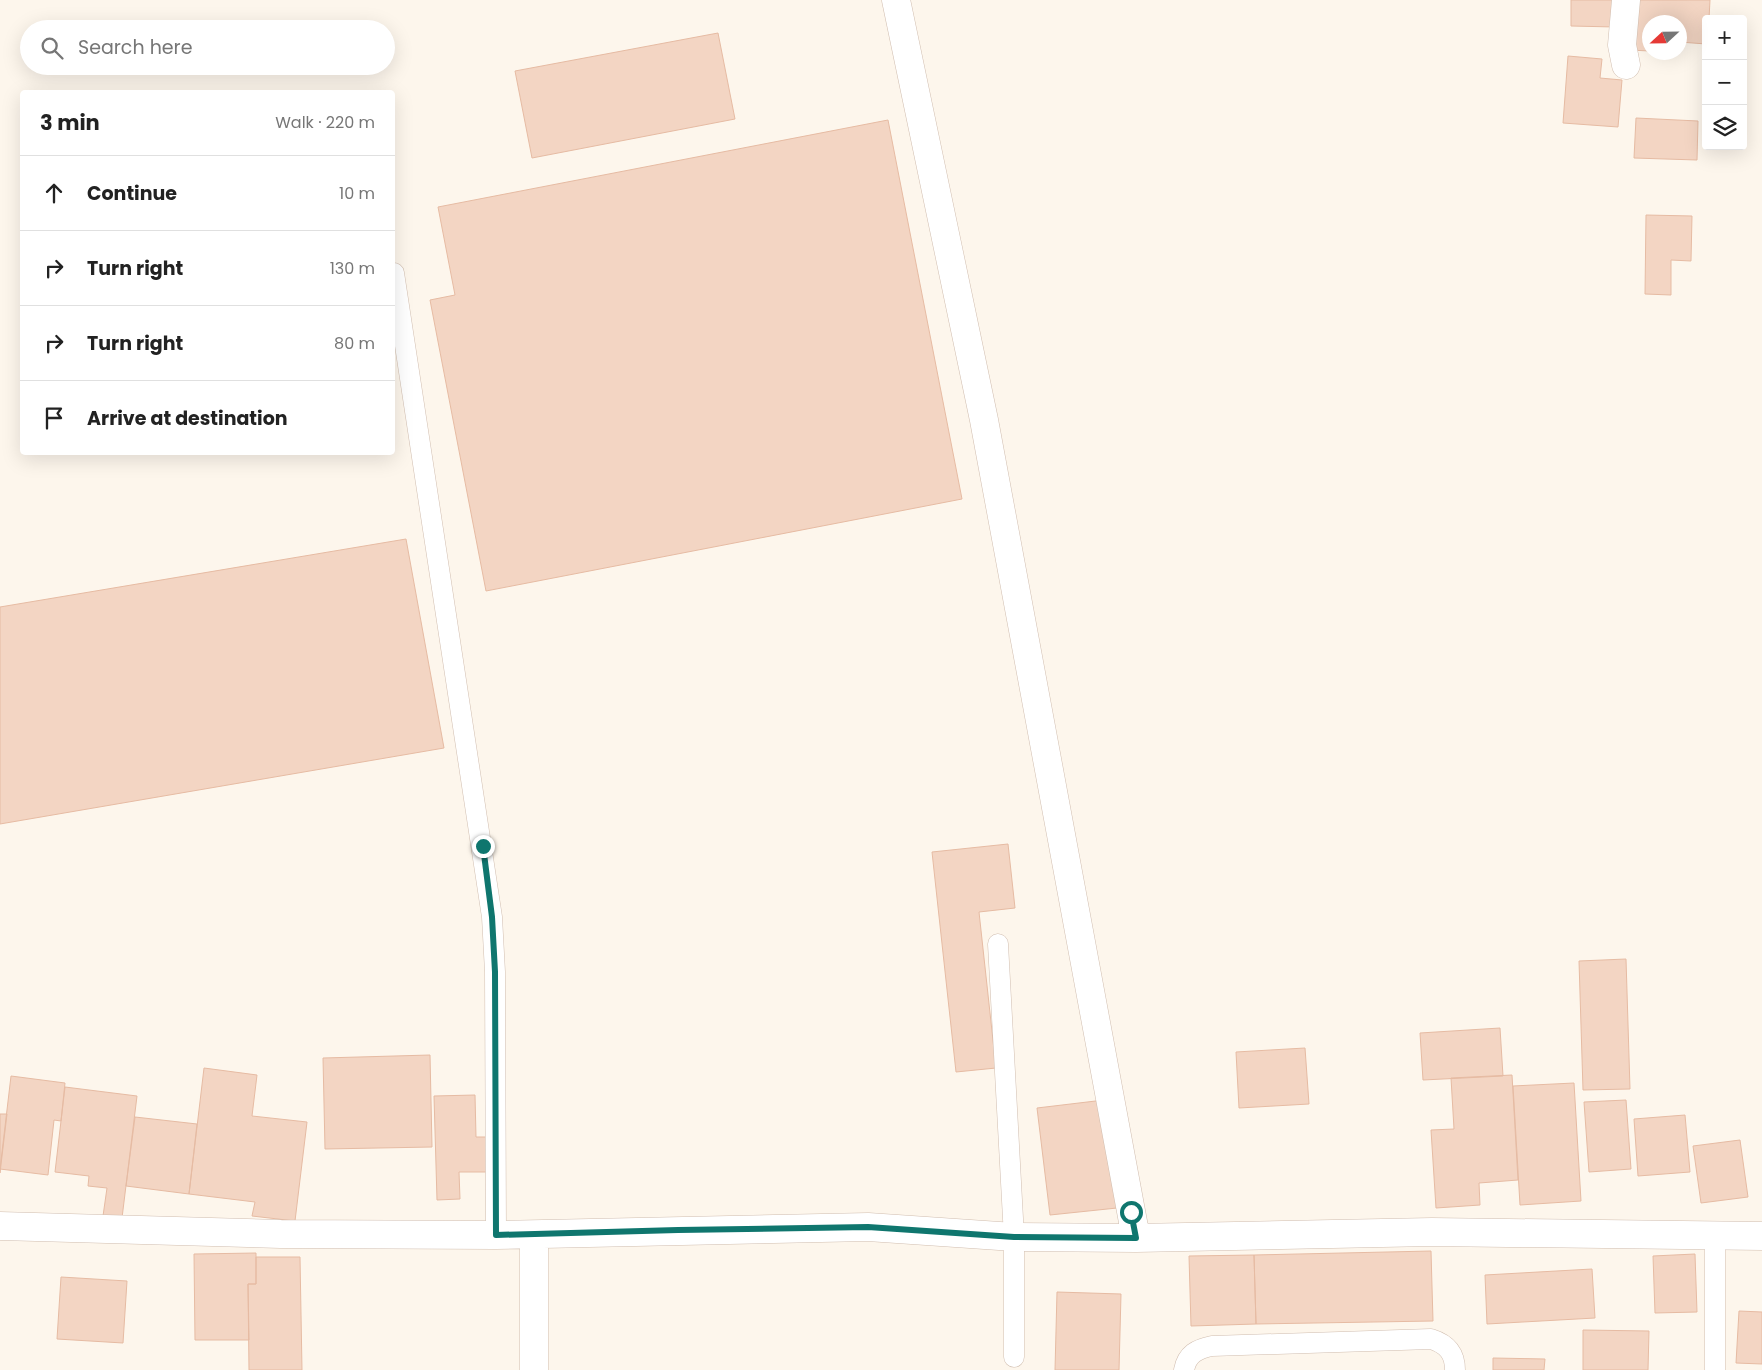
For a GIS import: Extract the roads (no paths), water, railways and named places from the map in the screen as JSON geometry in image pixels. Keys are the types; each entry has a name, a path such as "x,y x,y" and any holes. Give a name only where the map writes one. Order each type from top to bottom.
{"street":[{"path":"896,0 984,420 1136,1238"},
{"path":"1626,0 1622,45 1626,65"},
{"path":"0,1226 281,1234 534,1235 678,1230 868,1227 1014,1237 1136,1238 1432,1232 1762,1236"},
{"path":"534,1235 534,1370"}],"lane":[{"path":"395,280 492,917 495,972 496,1235"},
{"path":"998,944 1014,1237 1014,1357"},
{"path":"1715,1236 1715,1370"},
{"path":"1184,1370 1186,1362 1192,1353 1212,1346 1431,1339 1442,1343 1450,1350 1455,1362 1455,1370"}]}
